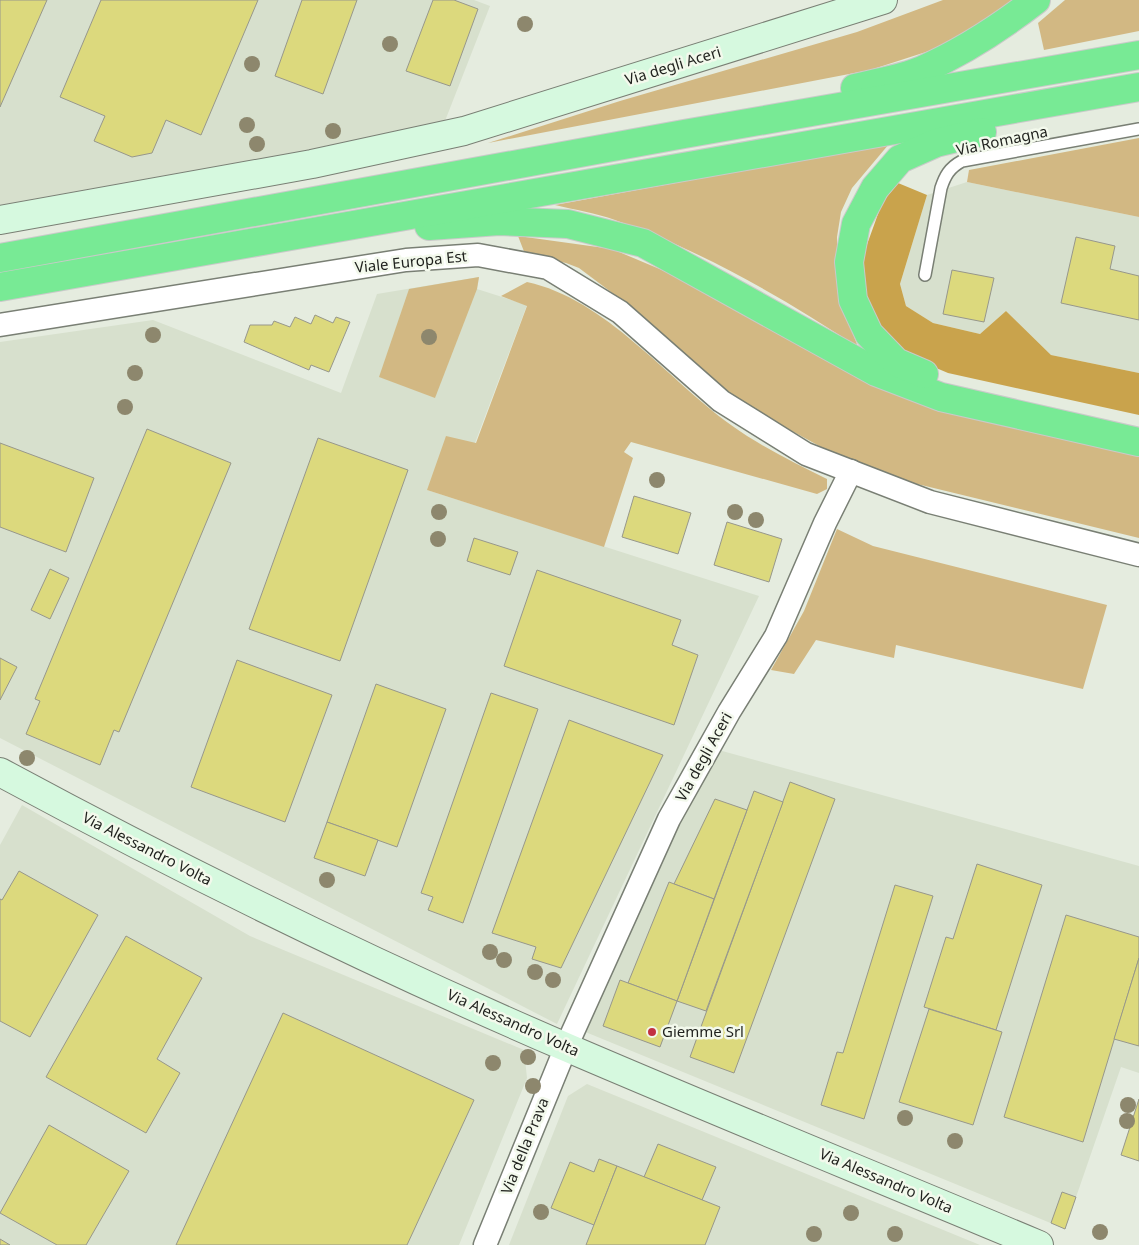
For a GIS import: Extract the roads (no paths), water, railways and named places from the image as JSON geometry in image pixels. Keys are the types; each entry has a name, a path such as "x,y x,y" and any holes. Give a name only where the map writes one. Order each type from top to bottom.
{"highway":[{"path":"684,134 921,71 967,47 1008,22 1036,0"},
{"path":"0,258 684,134 1139,55"},
{"path":"0,287 1139,87"},
{"path":"1139,93 936,142 900,159 875,188 856,224 849,262 853,300 857,309 869,334 896,362 944,382 1139,427"},
{"path":"273,238 498,221 568,224 643,243 876,372 941,397 1139,442"}],"street":[{"name":"Via degli Aceri","path":"0,220 274,171 464,132 883,0"},
{"name":"Viale Europa Est","path":"0,325 406,260 478,255 548,268 620,312 721,401 806,454 930,502 1139,555"},
{"name":"Via degli Aceri","path":"566,1047 669,819 729,712 776,636 825,523 851,471"},
{"name":"Via Alessandro Volta","path":"0,772 110,832 347,948 566,1047 1040,1245"},
{"name":"Via della Prava","path":"485,1245 566,1047"}],"lane":[{"name":"Via Romagna","path":"925,275 941,188 946,175 953,166 962,161 1139,129"}],"place":[{"name":"Giemme Srl","path":"652,1032"}]}
